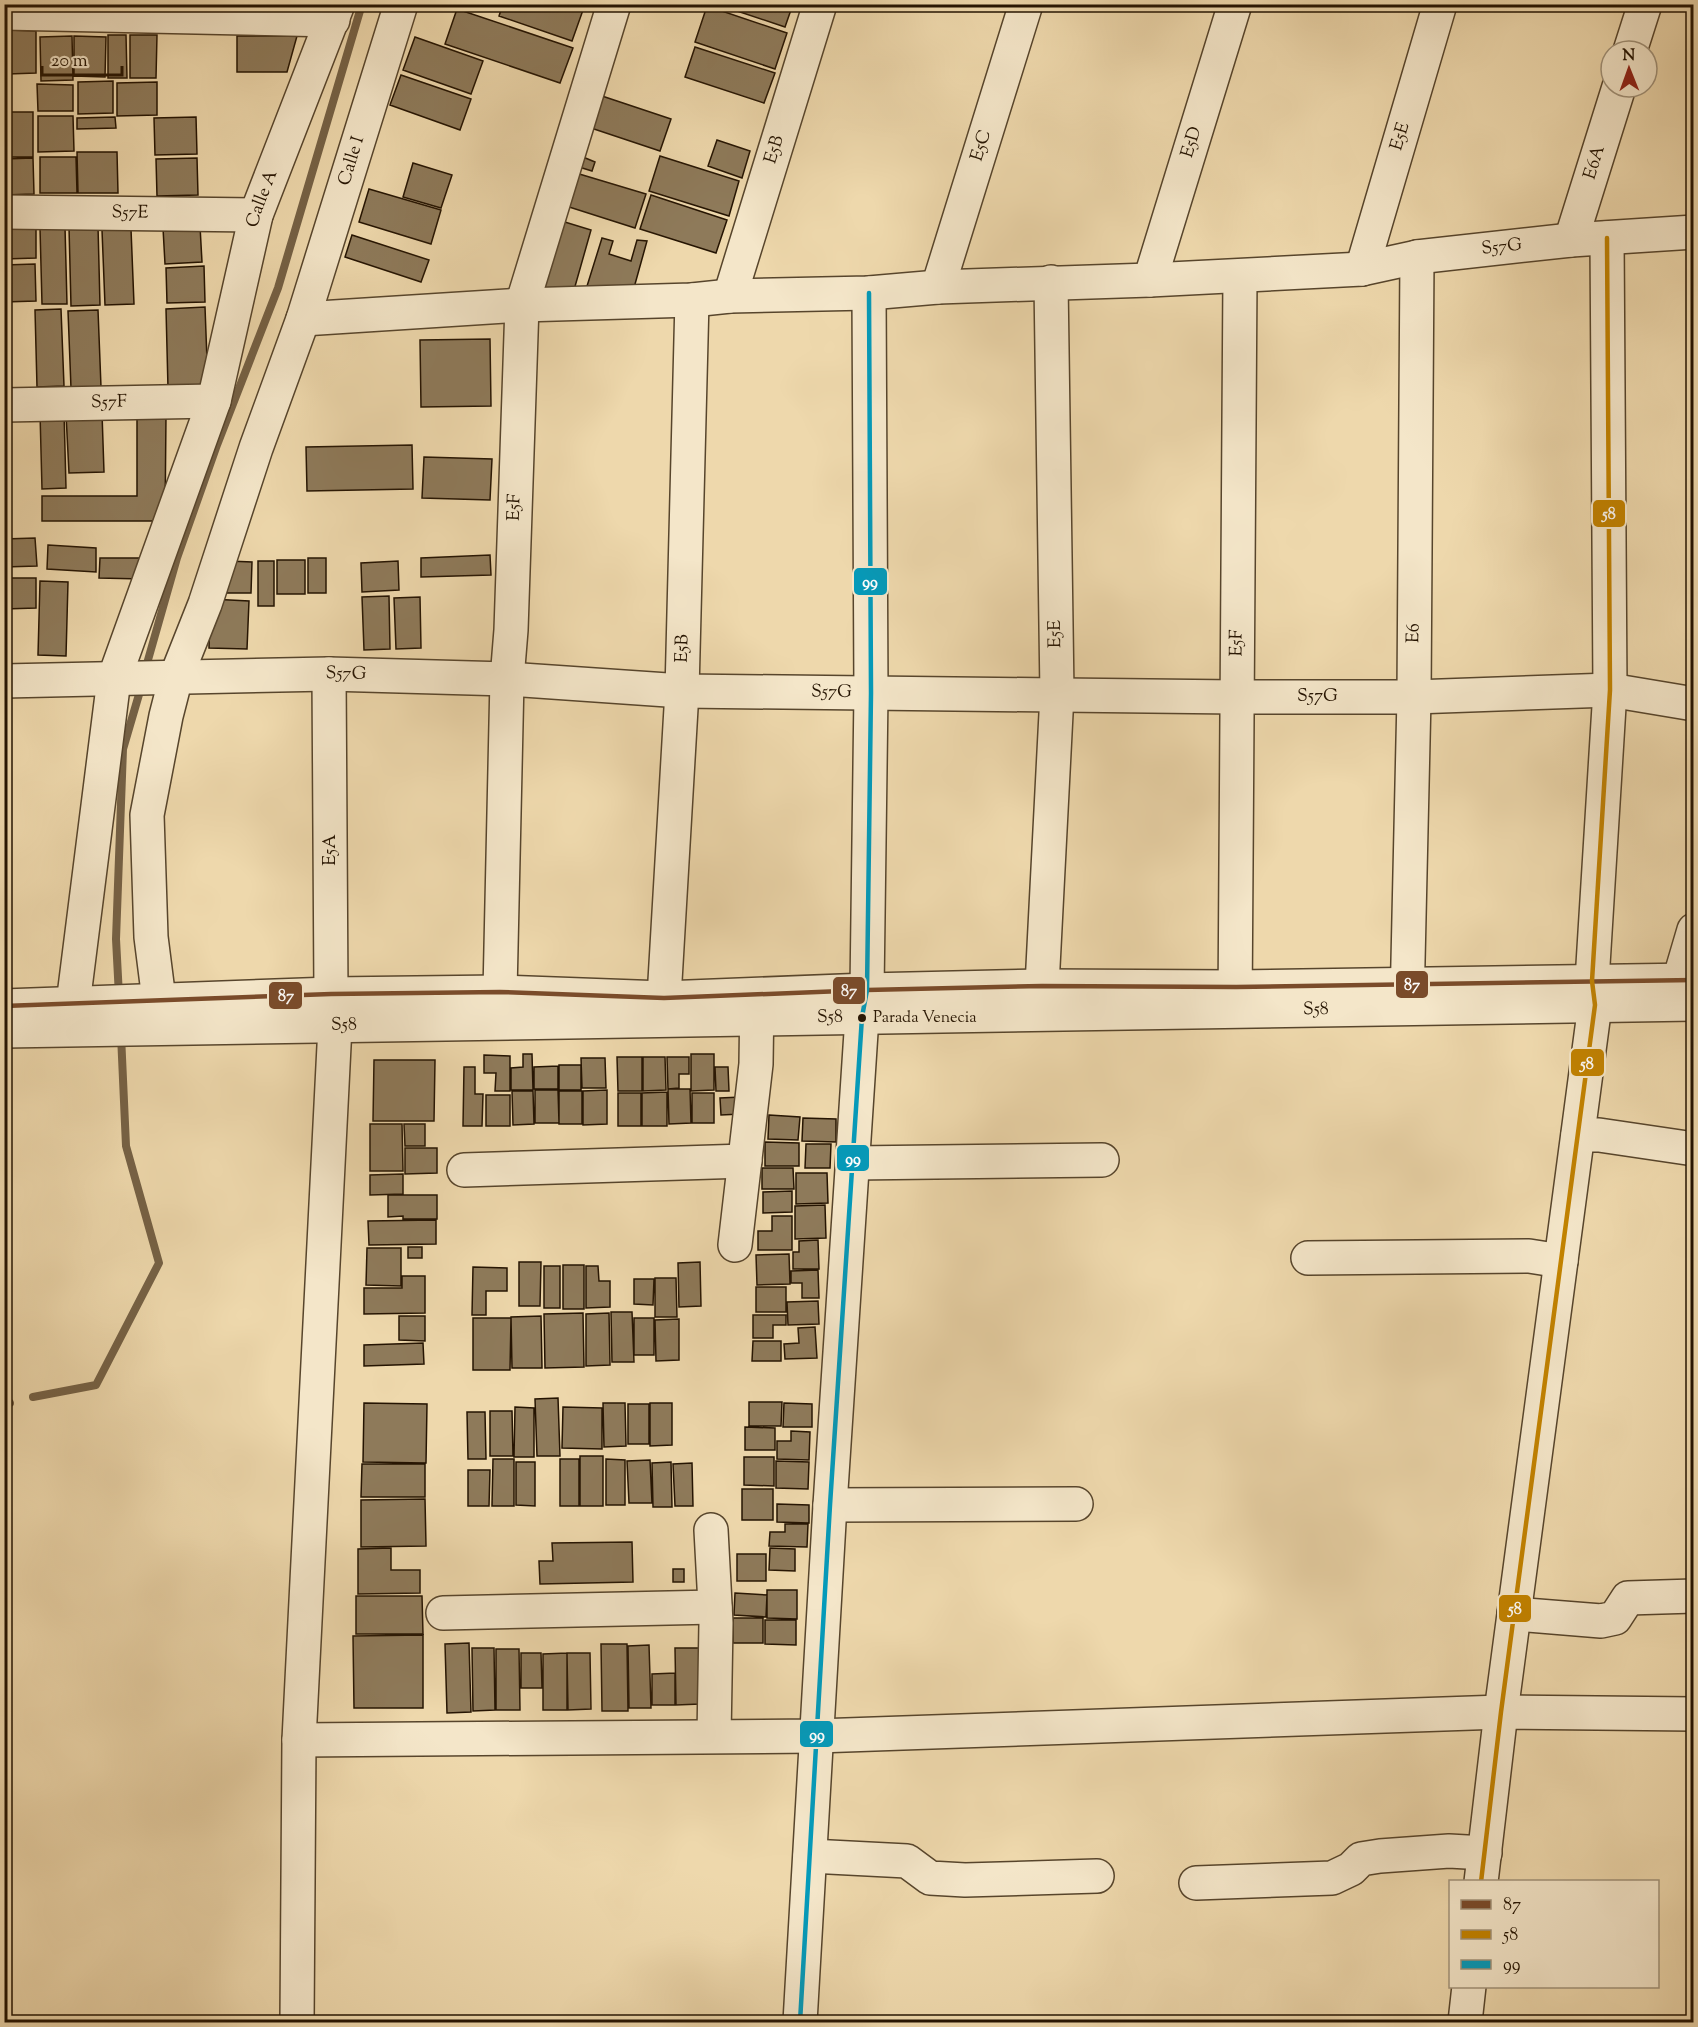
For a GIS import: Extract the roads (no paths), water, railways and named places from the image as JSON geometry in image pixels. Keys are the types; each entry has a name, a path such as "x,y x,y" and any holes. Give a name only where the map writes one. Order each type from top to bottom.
{"street":[{"name":"Calle I","path":"159,1000 151,937 147,815 166,716 176,677 205,604 256,448 303,319 401,4"},
{"name":"E5F","path":"502,1007 507,679 511,630 522,305 614,4"},
{"name":"E5B","path":"730,296 820,4"},
{"name":"E5C","path":"938,286 1026,4"},
{"name":"E5D","path":"1150,280 1235,4"},
{"name":"E5E","path":"1362,268 1440,4"},
{"path":"1634,39 1645,4"},
{"path":"4,13 335,12"},
{"name":"Calle A","path":"74,1004 114,679 214,401 255,215 335,12"},
{"name":"E6A","path":"1571,240 1615,99"},
{"name":"S57E","path":"4,212 255,215"},
{"name":"S57G","path":"303,319 522,305 692,300 730,296 869,293 938,286 1240,276 1362,268 1417,257 1571,240 1694,232"},
{"path":"1196,1883 1332,1878 1351,1869 1361,1859 1449,1851 1483,1867 1501,1712 1578,1135 1593,993 1610,690 1607,238"},
{"name":"E6","path":"1406,996 1414,697 1417,257"},
{"name":"E5F","path":"1236,999 1240,276"},
{"name":"E5E","path":"1042,986 1057,694 1051,282"},
{"path":"800,2022 830,1505 865,1003 871,693 869,293"},
{"name":"E5B","path":"664,998 682,691 692,300"},
{"name":"S57F","path":"4,405 214,401"},
{"name":"S57G","path":"4,681 329,674 507,679 682,691 1237,697 1414,697 1610,690 1694,705"},
{"name":"E5A","path":"297,2022 299,1740 333,1010 329,674"},
{"path":"1686,992 1694,930"},
{"name":"S58","path":"865,1003 1042,986 1236,999"},
{"name":"S58","path":"4,1030 333,1010 1686,992"},
{"name":"S58","path":"502,1007 664,998 757,1006"},
{"name":"S58","path":"4,1006 159,1000 333,1010"},
{"path":"735,1245 756,1064 757,1006"},
{"path":"1578,1135 1599,1135 1694,1149"},
{"path":"853,1163 1102,1160"},
{"path":"464,1170 745,1161"},
{"path":"1308,1258 1529,1256 1561,1262"},
{"path":"830,1505 1076,1504"},
{"path":"711,1530 715,1607 714,1736"},
{"path":"1514,1614 1600,1621 1615,1618 1628,1598 1694,1596"},
{"path":"443,1613 715,1607"},
{"path":"299,1740 817,1736 1501,1712 1694,1713"},
{"path":"810,1856 907,1861 930,1878 942,1879 1097,1876"},
{"path":"1465,2022 1469,1988"}],"waterway":[{"path":"146,667 177,558 217,445 278,288 362,4"},
{"path":"119,996 116,939 123,749 140,691"},
{"path":"33,1397 96,1385 159,1263 126,1146 121,1035"},
{"path":"4,1404 10,1403"}],"place":[{"name":"Parada Venecia","path":"862,1018"}]}
